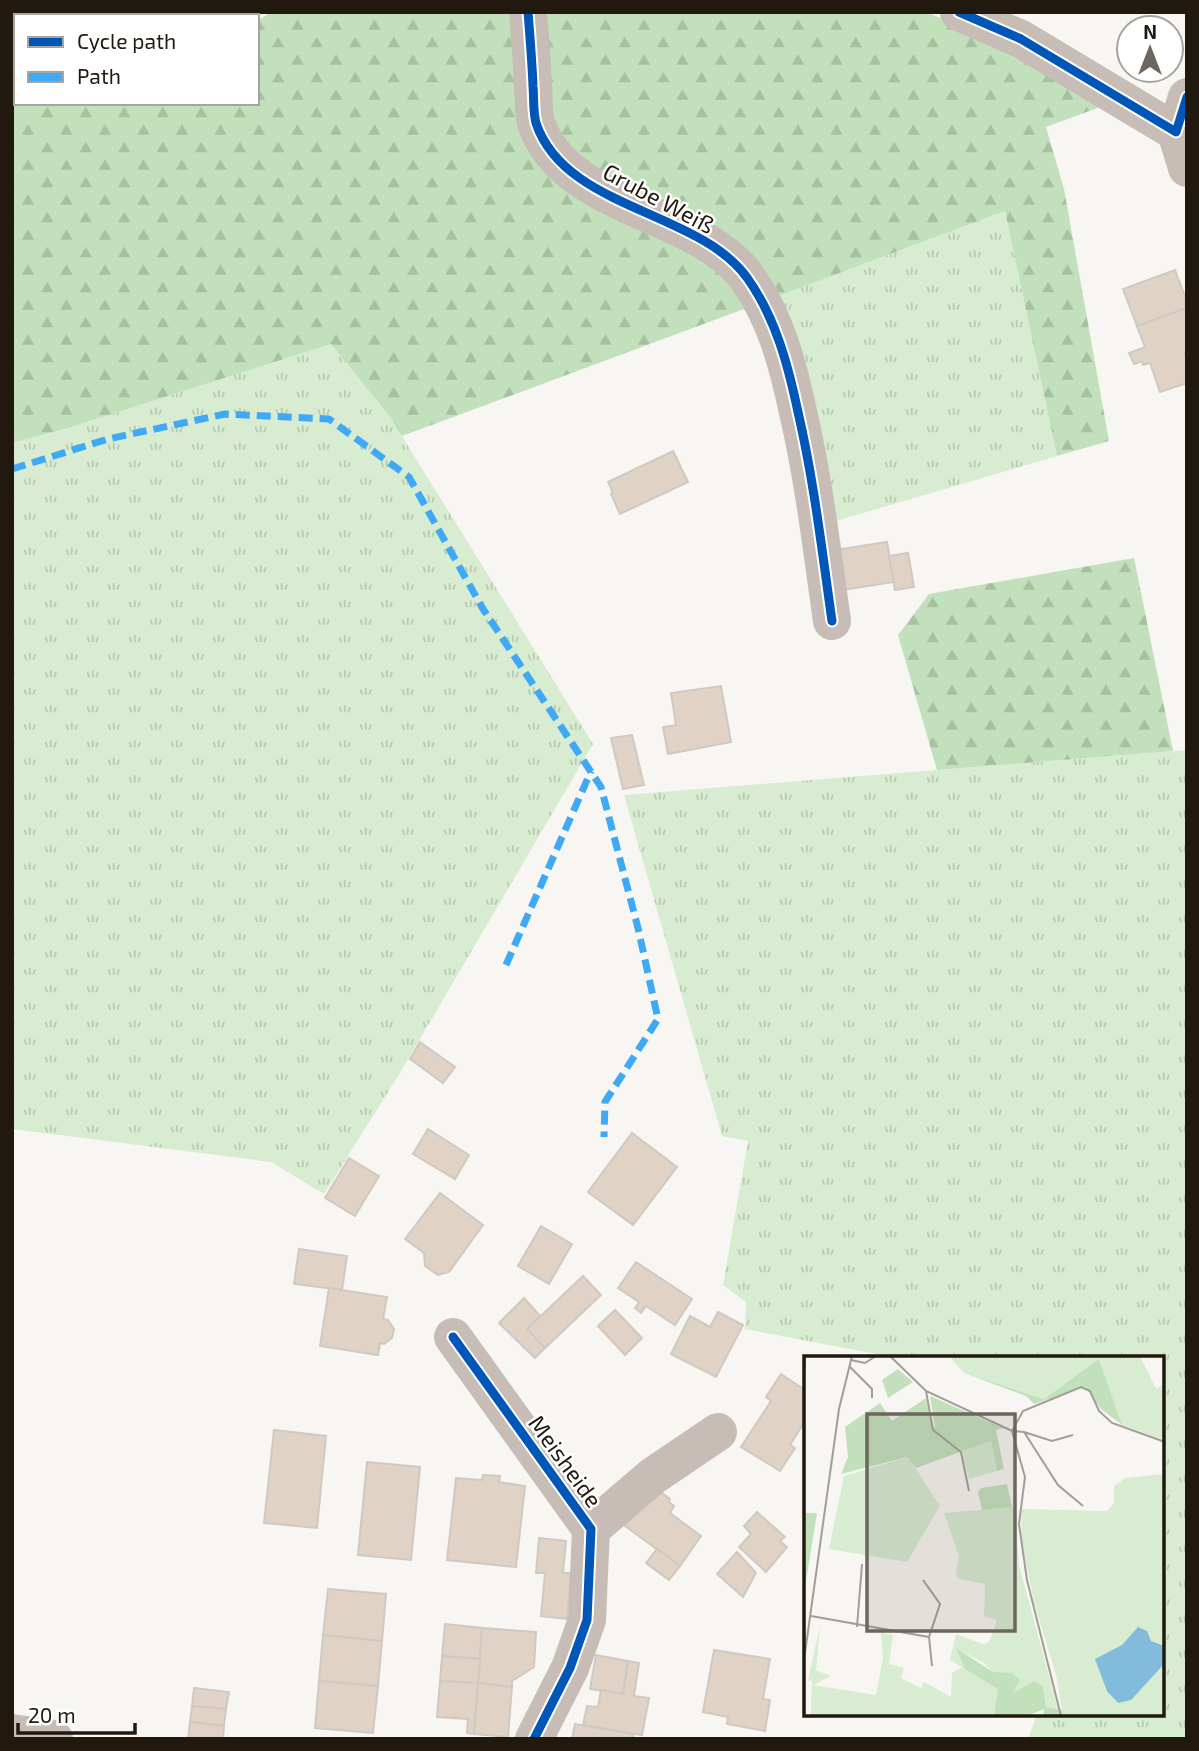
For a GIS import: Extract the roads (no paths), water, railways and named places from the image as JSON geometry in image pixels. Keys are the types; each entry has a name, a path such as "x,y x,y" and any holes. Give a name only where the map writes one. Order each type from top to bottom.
{"street":[{"name":"Grube Weiß","path":"528,12 536,122 550,150 572,174 729,258 747,277 762,302 776,331 789,371 806,444 832,621"},
{"path":"959,12 1181,114 1187,167"},
{"name":"Meisheide","path":"453,1337 591,1529 587,1620 570,1668 534,1739"},
{"name":"Meisheide","path":"591,1529 653,1476 718,1432"},
{"path":"12,1733 54,1739"}]}
